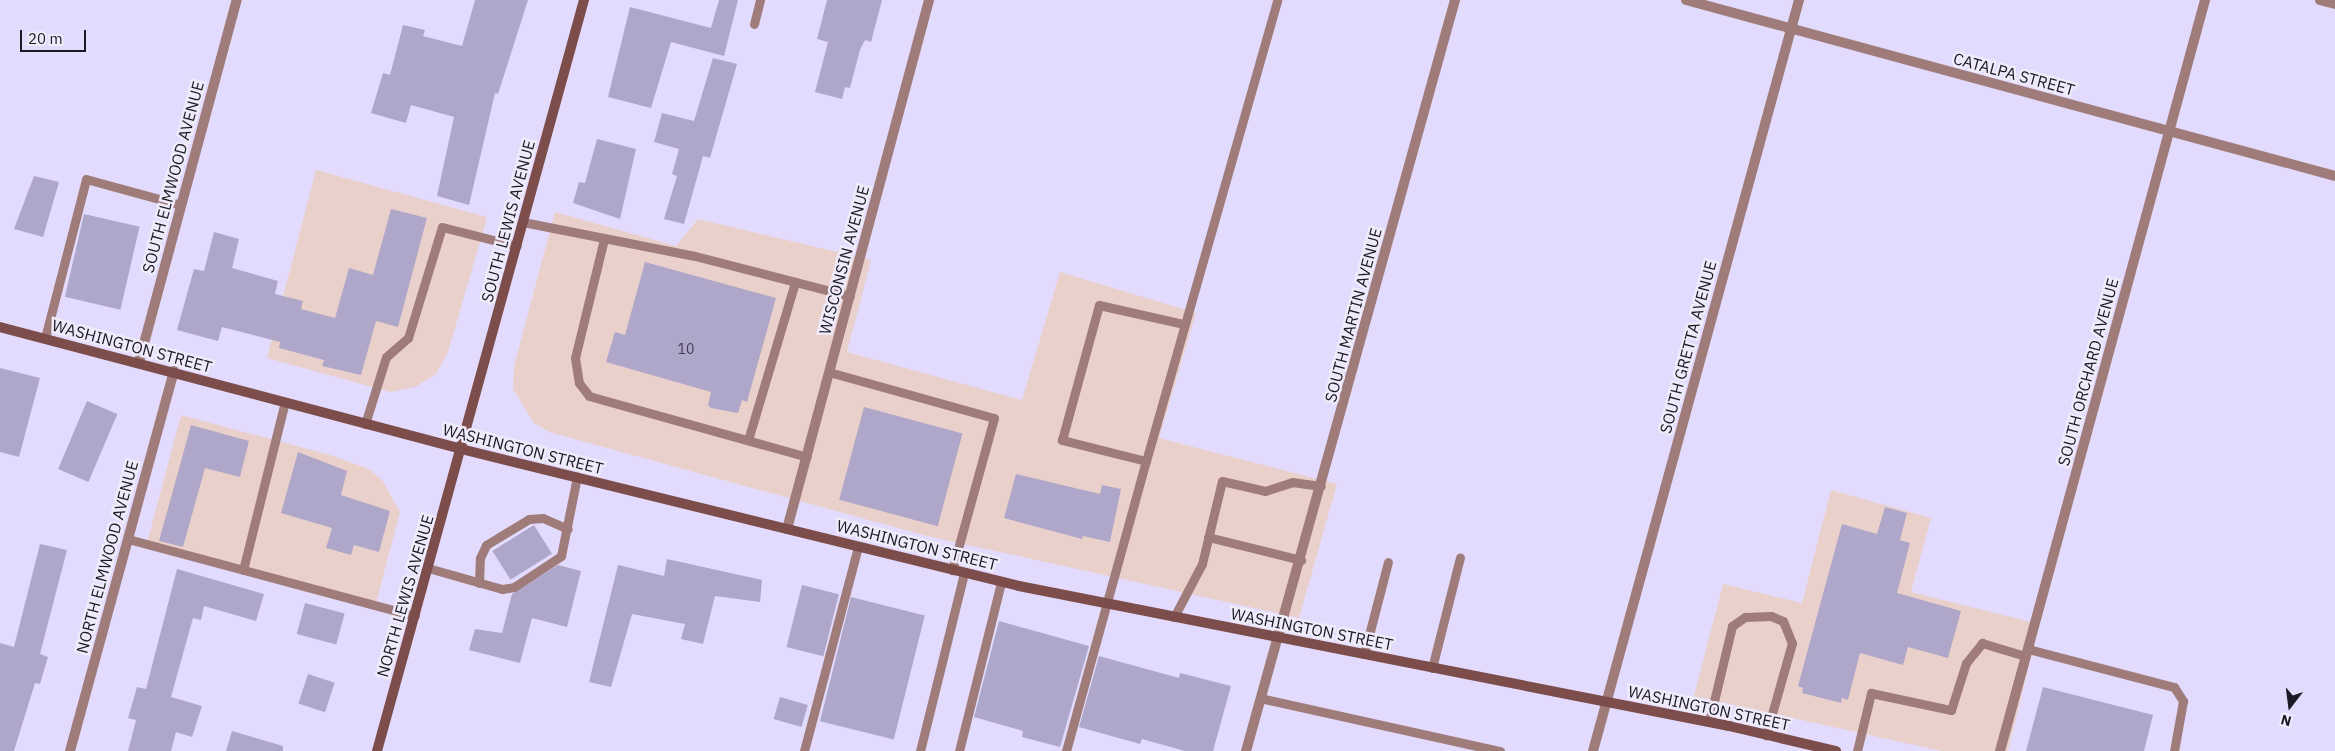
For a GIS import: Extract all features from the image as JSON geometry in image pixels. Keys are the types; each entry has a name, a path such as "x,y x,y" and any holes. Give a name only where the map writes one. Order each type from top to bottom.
{"main road":[{"name":"SOUTH LEWIS AVENUE","path":"461,449 584,0"},
{"name":"WASHINGTON STREET","path":"0,327 174,371 461,449 1001,582 1709,722 1836,751"},
{"name":"NORTH LEWIS AVENUE","path":"377,751 461,449"}],"street":[{"name":"SOUTH ELMWOOD AVENUE","path":"138,362 237,0"},
{"name":"WISCONSIN AVENUE","path":"787,529 929,0"},
{"name":"SOUTH MARTIN AVENUE","path":"1246,751 1260,698 1280,638 1455,0"},
{"name":"CATALPA STREET","path":"1686,0 2335,176"},
{"name":"SOUTH GRETTA AVENUE","path":"1593,751 1799,0"},
{"name":"SOUTH ORCHARD AVENUE","path":"2000,751 2205,0"},
{"name":"NORTH ELMWOOD AVENUE","path":"70,751 174,371"}],"lane":[{"path":"754,24 760,0"},
{"path":"1066,751 1109,604 1183,324 1277,0"},
{"path":"2319,0 2335,4"},
{"path":"45,338 86,179 181,205"},
{"path":"524,222 695,256 850,296"},
{"path":"365,424 386,357 408,338 442,227 517,246"},
{"path":"604,239 575,358 579,382 589,396 601,402 807,456"},
{"path":"748,440 795,282"},
{"path":"1146,461 1062,440 1099,305 1183,324"},
{"path":"829,372 994,418 952,570"},
{"path":"243,570 286,402"},
{"path":"428,568 479,582 514,587 561,556 568,529 577,477"},
{"path":"1174,617 1202,564 1222,481 1265,491 1292,482 1322,486"},
{"path":"479,582 480,558 486,545 528,518 543,518 568,529"},
{"path":"1208,537 1301,560"},
{"path":"128,539 415,616"},
{"path":"804,751 858,546"},
{"path":"1432,668 1460,557"},
{"path":"1364,654 1388,562"},
{"path":"920,751 964,573"},
{"path":"959,751 1001,582"},
{"path":"1709,722 1732,626 1745,617 1770,616 1783,621 1792,643 1766,735"},
{"path":"1857,751 1871,693 1951,710 1966,664 1982,643 2174,687 2183,701 2174,751"},
{"path":"1260,698 1500,751"}],"shaded area":[{"path":"316,170 487,217 448,352 436,374 415,387 390,392 267,358"},
{"path":"555,212 676,246 698,219 871,260 847,352 1022,400 1060,272 1196,313 1159,438 1337,484 1299,618 927,536 549,432 534,423 513,389 514,366"},
{"path":"181,415 330,455 369,469 382,480 400,512 376,603 147,543"},
{"path":"1831,490 1931,518 1911,592 2039,624 2008,751 1941,751 1694,696 1723,584 1802,603"}],"building":[{"path":"475,0 528,0 498,94 495,93 469,205 437,196 454,117 411,105 406,123 371,113 383,73 390,75 403,25 425,30 423,36 462,46"},
{"path":"719,0 738,0 724,56 671,42 651,108 608,97 630,7 711,28"},
{"path":"827,0 882,0 871,42 865,40 860,50 850,88 845,87 842,99 815,92 828,42 817,39"},
{"path":"713,58 737,64 710,158 703,156 684,224 664,219 677,176 672,174 679,149 654,142 662,113 694,121"},
{"path":"597,139 636,149 620,219 573,203 579,182 585,183"},
{"path":"34,176 59,182 43,237 14,229"},
{"path":"391,209 427,218 398,327 376,321 361,375 322,366 324,360 279,348 280,342 222,327 218,341 177,330 194,269 204,271 214,232 239,239 232,268 278,281 275,294 303,301 301,309 335,318 349,268 373,275"},
{"path":"84,214 140,227 120,310 65,297"},
{"path":"645,262 776,298 747,402 742,400 738,413 711,408 708,405 711,392 606,362 615,332 625,335"},
{"path":"0,368 40,378 19,457 0,452"},
{"path":"87,401 117,414 88,482 58,469"},
{"path":"864,407 963,433 938,526 839,500"},
{"path":"191,425 249,441 240,477 205,468 183,547 159,541"},
{"path":"298,452 347,471 341,495 390,511 379,552 354,545 351,555 326,548 332,528 281,513"},
{"path":"1016,474 1100,494 1102,485 1121,489 1110,542 1083,536 1082,539 1004,518"},
{"path":"1885,507 1907,513 1900,540 1910,543 1897,593 1961,611 1948,658 1908,647 1903,665 1860,653 1848,700 1842,698 1841,703 1802,693 1803,688 1798,686 1842,524 1877,534"},
{"path":"534,525 552,554 510,580 492,551"},
{"path":"40,544 67,550 40,654 48,657 40,684 35,683 14,751 0,751 0,643 14,647"},
{"path":"667,559 762,580 760,602 715,596 703,644 681,639 685,624 632,614 611,687 589,682 618,565 664,576"},
{"path":"558,565 581,571 567,627 532,618 520,663 469,650 475,629 502,633 512,594"},
{"path":"177,569 264,594 256,621 204,606 201,620 193,618 171,697 202,706 192,737 176,732 171,751 128,751 136,720 128,718 137,687 146,689"},
{"path":"802,585 839,594 823,656 787,647"},
{"path":"851,597 925,615 894,740 820,721"},
{"path":"305,603 345,614 336,645 297,634"},
{"path":"999,621 1089,646 1060,747 1022,737 1023,731 974,717"},
{"path":"1099,656 1179,678 1180,673 1231,686 1213,751 1185,751 1142,739 1140,744 1079,727"},
{"path":"308,674 335,683 325,712 298,703"},
{"path":"2043,687 2153,715 2144,751 2026,751"},
{"path":"780,697 808,705 802,727 774,719"},
{"path":"232,731 283,746 283,751 226,751"}]}
